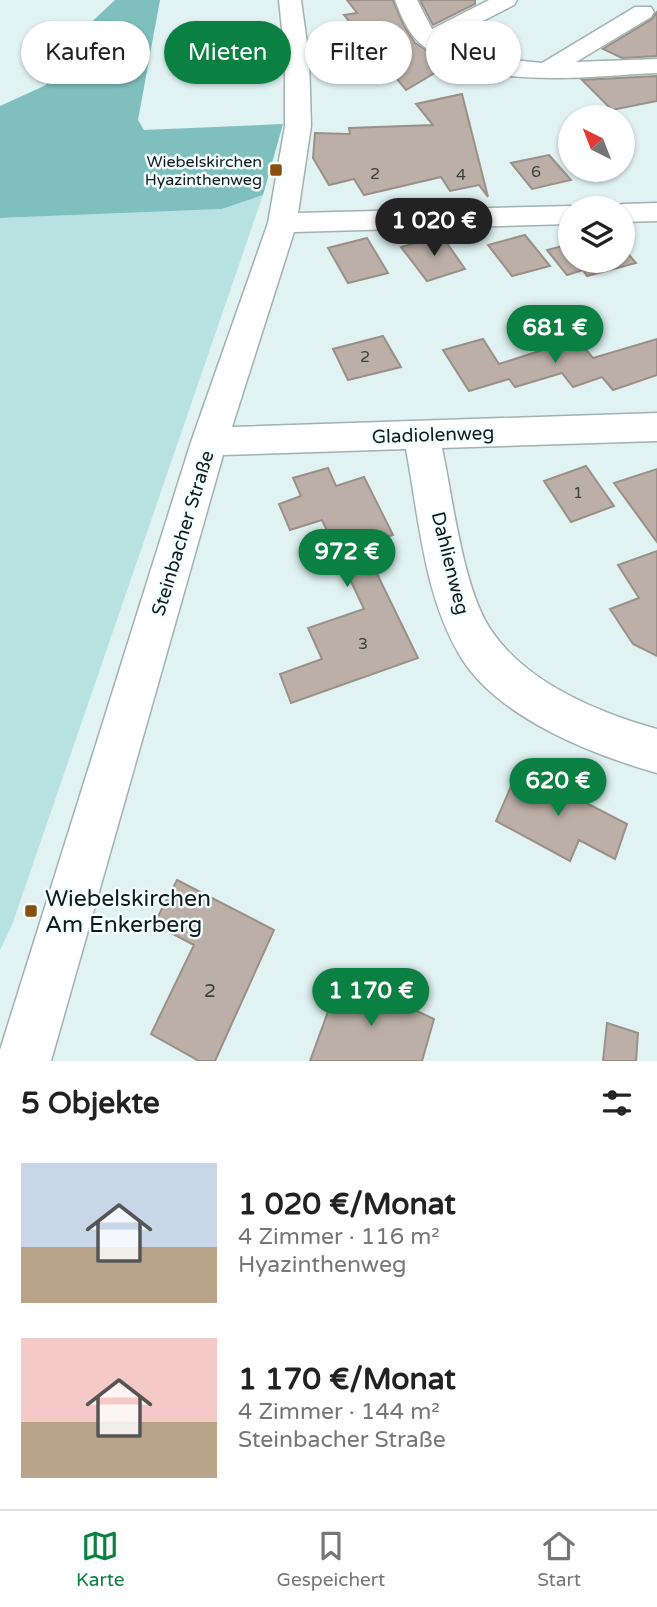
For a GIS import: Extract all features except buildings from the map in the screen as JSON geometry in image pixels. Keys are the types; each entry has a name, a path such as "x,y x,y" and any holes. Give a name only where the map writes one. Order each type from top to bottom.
{"street":[{"name":"Steinbacher Straße","path":"23,1061 209,442 282,223 298,126 297,58 290,0"},
{"path":"406,0 420,31 426,37"},
{"path":"466,21 506,0"},
{"path":"549,68 643,12"},
{"path":"521,66 657,65"},
{"path":"635,213 657,212"},
{"path":"282,223 558,215"},
{"name":"Gladiolenweg","path":"209,442 657,427"},
{"name":"Dahlienweg","path":"421,435 456,591 467,626 478,647 517,685 567,716 657,751"}],"shaded area":[{"path":"115,0 160,0 150,55 150,21 93,21"},
{"path":"145,84 138,120 144,130 283,124 263,195 222,209 0,218 0,106 46,85"},
{"path":"263,195 12,925 0,950 0,218 222,209"}],"place":[{"name":"Wiebelskirchen Hyazinthenweg","path":"276,170"},
{"name":"Wiebelskirchen Am Enkerberg","path":"31,911"}]}
